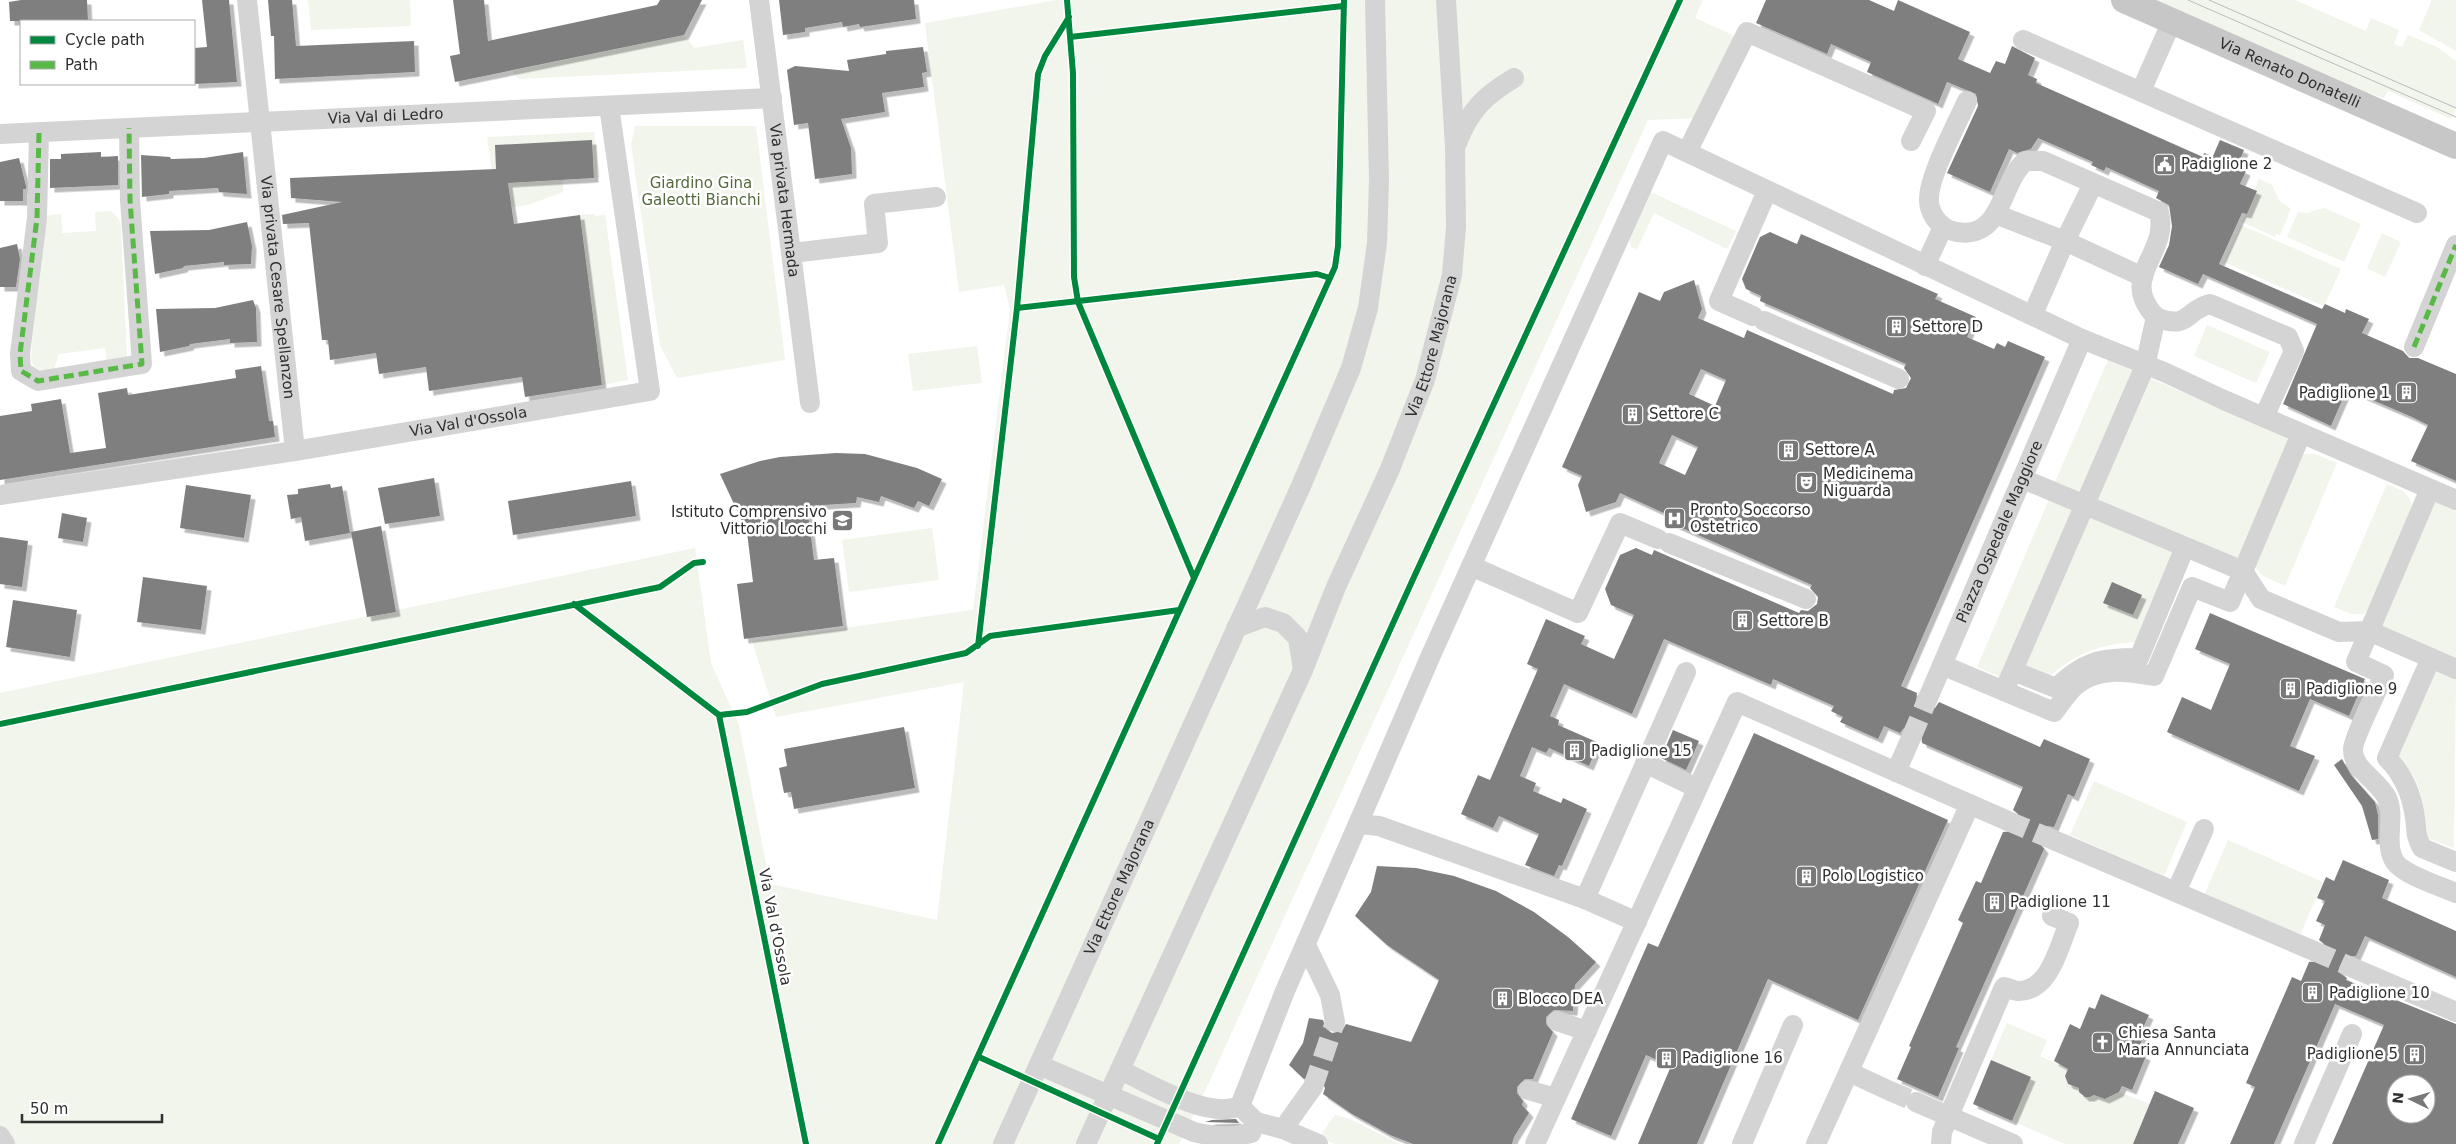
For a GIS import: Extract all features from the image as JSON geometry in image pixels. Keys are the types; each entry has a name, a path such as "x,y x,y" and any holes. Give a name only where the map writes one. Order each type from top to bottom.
{"main road":[{"name":"Via Renato Donatelli","path":"2124,0 2456,146"}],"street":[{"name":"Via privata Cesare Spellanzon","path":"248,0 295,451"},
{"name":"Via privata Hermada","path":"759,0 810,403"},
{"name":"Via Ettore Majorana","path":"1003,1144 1340,399 1351,368 1368,308 1377,243 1375,0"},
{"name":"Via Ettore Majorana","path":"1086,1144 1303,670 1336,587 1411,418 1432,356 1452,276 1456,227 1455,147 1446,0"},
{"path":"2140,91 2172,21"},
{"path":"1686,152 1746,32 1926,110 1911,141"},
{"path":"2023,40 2417,213"},
{"path":"1455,147 1467,118 1490,92 1514,78"},
{"name":"Via Val di Ledro","path":"0,134 772,98"},
{"path":"1968,101 1931,183 1929,201 1933,216 1943,227 1957,233 1972,232 1986,226 1995,214 2015,171 2025,161 2043,161 2159,212 2162,223 2143,277 2141,291 2145,306 2156,317 2166,321 2180,321 2191,317 2201,306 2210,304 2288,338 2294,351 2264,417"},
{"name":"Via Val d'Ossola","path":"0,495 295,451 650,391 609,106"},
{"path":"40,133 37,218 20,354 21,371 38,381 142,364 130,200 129,128"},
{"path":"1120,1070 1206,1108 1230,1110 1240,1106 1257,1059 1471,566 1663,141 1925,266 2033,314 2082,339 2145,366 2164,372 2301,434 2456,500"},
{"path":"2033,314 2064,241 2093,184"},
{"path":"1767,191 1719,301 1899,379"},
{"path":"792,252 878,243 874,204 936,197"},
{"path":"1995,214 2064,241 2143,277"},
{"path":"1925,266 1943,227"},
{"path":"2414,347 2456,244"},
{"path":"2004,691 2145,366 2156,317"},
{"name":"Piazza Ospedale Maggiore","path":"1928,698 2082,339"},
{"path":"1942,665 2054,712 2077,684 2099,675 2119,670 2154,676 2192,587 2230,602 2301,434"},
{"path":"2023,479 2243,571 2261,599 2339,632 2370,631 2456,669"},
{"path":"2430,489 2356,662 2384,675 2353,749 2356,766 2376,781 2387,799 2391,823 2390,847 2395,861 2404,870 2456,893"},
{"path":"1471,566 1578,614 1620,523 1806,599"},
{"path":"2013,671 2056,688 2073,672 2095,661 2139,658 2185,547"},
{"path":"1236,628 1265,618 1283,623 1298,638 1303,670"},
{"path":"2431,658 2387,758 2399,770 2410,795 2415,819 2415,835 2422,848 2456,862"},
{"path":"1585,899 1686,672"},
{"path":"1538,1143 1556,1098 1737,702 2008,821"},
{"path":"1896,772 1911,738"},
{"path":"1645,763 1697,788"},
{"path":"1816,1144 1970,804"},
{"path":"1358,824 1379,826 1585,899 1637,922"},
{"path":"2176,892 2204,829"},
{"path":"2049,838 2314,951"},
{"path":"1941,1144 1942,1132 1948,1116 2004,987 2020,991 2034,987 2045,980 2069,923 2052,916"},
{"path":"1306,945 1330,995 1335,1022"},
{"path":"2351,967 2456,1012"},
{"path":"1557,1022 1587,1031"},
{"path":"1742,1144 1793,1024"},
{"path":"2304,1144 2352,1034"},
{"path":"1038,1065 1178,1127 1206,1135 1233,1138 1251,1133 1256,1122"},
{"path":"1849,1072 1890,1091"},
{"path":"1283,1129 1313,1087"},
{"path":"1528,1090 1556,1098"},
{"path":"1916,1102 2013,1144"},
{"path":"1240,1106 1256,1122 1283,1129 1318,1144"},
{"path":"0,1136 5,1144"}],"green space":[{"path":"308,0 410,0 411,26 311,30"},
{"path":"1057,0 1703,0 1695,18 1735,36 1697,118 1648,120 1200,1102 1179,1144 0,1144 0,693 695,548 711,663 739,725 770,884 937,920 964,682 776,717 752,641 973,610 1010,309 1004,285 959,292 925,23"},
{"path":"2153,0 2295,0 2366,31 2371,18 2399,30 2394,44 2402,47 2408,35 2437,47 2456,61 2456,109 2451,119 2388,91 2384,98 2352,88"},
{"path":"2432,0 2456,0 2456,51 2419,30"},
{"path":"684,35 694,48 743,40 747,68 519,79 512,71"},
{"name":"Giardino Gina Galeotti Bianchi","path":"635,126 756,126 785,360 677,378 660,345 631,145"},
{"path":"594,132 600,177 594,178 592,140 563,180 563,192 528,205 497,209 487,137"},
{"path":"2259,179 2272,185 2279,200 2291,209 2280,235 2276,234 2275,237 2242,222 2257,191 2254,190"},
{"path":"1646,190 1736,231 1727,249 1654,213 1637,249 1631,247 1629,237"},
{"path":"2324,208 2361,224 2344,262 2287,237 2298,212 2307,213"},
{"path":"111,211 119,219 121,226 127,358 107,362 105,348 59,354 54,369 38,369 33,365 31,357 43,219 50,215 61,214 62,233 96,231 95,212"},
{"path":"595,214 595,216 605,215 628,380 602,385 580,215"},
{"path":"2241,225 2341,269 2324,306 2224,262"},
{"path":"2382,233 2401,242 2385,277 2367,268"},
{"path":"2207,325 2270,352 2256,383 2194,356"},
{"path":"977,346 982,383 913,391 908,354"},
{"path":"2108,360 2133,371 2079,495 2054,484"},
{"path":"2147,377 2291,439 2238,563 2093,502"},
{"path":"2305,454 2315,454 2337,463 2285,586 2263,576 2255,567 2297,461"},
{"path":"2387,484 2404,493 2410,499 2413,509 2372,606 2363,614 2351,614 2334,607"},
{"path":"2050,497 2074,507 2002,678 1977,667"},
{"path":"2434,501 2456,511 2456,661 2379,627"},
{"path":"2087,513 2174,549 2135,642 2111,645 2089,651 2069,661 2050,676 2021,666"},
{"path":"932,528 939,580 849,592 842,540"},
{"path":"2434,668 2456,677 2454,848 2424,837 2424,814 2417,782 2405,764 2396,756"},
{"path":"2094,781 2187,822 2164,876 2070,835"},
{"path":"2228,840 2323,882 2300,935 2205,893"},
{"path":"2007,1023 2047,1040 2040,1056 2068,1069 2065,1076 2068,1084 2079,1086 2084,1096 2095,1094 2105,1099 2112,1096 2114,1090 2150,1104 2133,1144 2065,1144 2012,1121 2030,1077 1991,1060"},
{"path":"1335,1115 1350,1119 1400,1144 1335,1144 1319,1137"}],"building":[{"path":"21,0 87,0 88,20 10,21 9,2"},
{"path":"202,0 229,0 237,82 195,84 195,48 207,47"},
{"path":"268,0 292,0 296,46 414,41 415,72 275,79 274,36 271,36"},
{"path":"453,0 484,0 488,41 657,5 660,0 702,0 684,35 455,82 450,56 460,54"},
{"path":"779,0 914,0 916,19 860,27 859,24 843,27 842,22 805,28 805,32 783,35"},
{"path":"1766,0 1869,0 1894,11 1898,0 1970,32 1958,59 1990,73 1996,61 2005,64 2012,46 2035,58 2028,75 2037,79 2036,83 2203,157 2204,153 2213,156 2220,140 2244,150 2237,167 2246,171 2240,184 2257,191 2247,214 2242,213 2219,264 2322,309 2325,304 2345,313 2346,309 2369,319 2362,333 2403,351 2409,358 2418,358 2456,374 2456,481 2411,461 2428,425 2412,417 2347,389 2331,426 2283,404 2317,324 2203,274 2198,284 2159,267 2169,245 2172,226 2169,205 2156,198 2159,191 2106,167 2104,171 2091,165 2093,162 2038,138 2031,149 2017,153 2009,149 1990,192 1947,173 1978,106 1976,94 1947,82 1938,104 1867,72 1871,62 1831,44 1827,54 1756,23"},
{"path":"923,47 927,72 922,73 924,87 882,93 885,112 841,119 851,148 852,174 815,179 808,123 794,125 787,70 795,66 849,71 847,60 886,54 886,51"},
{"path":"592,140 594,178 508,183 514,224 580,215 602,385 525,397 522,377 429,391 426,367 379,374 376,353 330,360 328,340 322,340 309,223 283,224 282,215 342,202 291,198 290,178 496,169 495,145"},
{"path":"101,152 101,157 118,156 118,185 50,188 50,159 61,159 61,154"},
{"path":"243,152 247,194 219,192 218,188 169,191 169,194 142,197 141,155 170,157 171,159 204,158"},
{"path":"19,158 26,186 26,189 23,189 23,201 0,201 0,162"},
{"path":"247,222 252,246 251,264 224,265 224,262 184,266 183,268 155,274 150,231 209,230"},
{"path":"1770,232 1797,244 1801,234 1938,294 1935,299 1976,317 1967,337 1994,349 1997,343 2005,347 2008,341 2045,357 1901,686 1917,693 1916,700 1924,709 1935,708 1939,702 2040,747 2044,739 2090,759 2074,797 2068,794 2054,827 2047,826 2038,833 2037,840 2044,849 1956,1047 1959,1048 1938,1097 1897,1079 1911,1047 1909,1046 1963,923 1958,920 1976,881 1981,883 2003,832 2015,831 2019,825 2018,814 2013,810 2023,787 1922,743 1921,731 1915,727 1904,728 1900,733 1884,726 1878,739 1840,722 1843,717 1831,711 1834,706 1773,679 1771,685 1664,639 1632,714 1564,684 1550,716 1559,720 1558,725 1599,743 1589,766 1549,748 1546,753 1532,747 1520,776 1536,783 1533,791 1561,803 1563,798 1587,809 1562,866 1559,865 1554,876 1525,865 1539,834 1499,816 1493,828 1461,814 1478,775 1490,780 1538,669 1527,664 1546,619 1585,636 1581,644 1614,659 1634,615 1611,605 1605,589 1620,555 1636,548 1652,555 1654,550 1799,613 1801,610 1808,611 1817,604 1818,597 1810,588 1812,585 1666,521 1668,515 1620,493 1616,502 1586,512 1578,485 1582,476 1562,467 1639,292 1660,301 1664,292 1694,280 1702,309 1698,318 1744,338 1747,330 1893,394 1894,390 1906,388 1911,378 1904,368 1906,364 1760,301 1761,296 1746,289 1742,279 1760,237","holes":["1701,369 1726,380 1715,406 1689,394","1672,435 1698,447 1685,475 1659,463"]},
{"path":"17,244 20,259 16,287 0,287 0,248"},
{"path":"253,300 256,308 257,342 230,343 230,339 190,344 189,346 160,352 156,309 215,308"},
{"path":"261,366 269,421 273,421 275,437 0,480 0,416 32,411 31,404 61,399 70,453 106,448 98,393 127,388 128,395 236,378 235,370"},
{"path":"836,453 865,454 917,468 942,479 929,506 918,501 914,508 881,496 879,502 857,497 856,503 807,506 814,560 834,558 843,626 744,639 737,584 753,582 747,532 720,474 760,461 780,457"},
{"path":"434,478 440,516 385,524 378,488"},
{"path":"631,481 636,516 513,535 508,501"},
{"path":"330,484 331,488 342,486 350,533 305,541 301,517 291,519 287,495 298,494 298,489"},
{"path":"186,485 251,495 244,538 180,528"},
{"path":"62,513 87,518 83,542 58,538"},
{"path":"381,526 396,612 367,617 351,532"},
{"path":"0,537 28,541 22,587 0,584"},
{"path":"143,577 207,586 201,630 137,622"},
{"path":"2112,582 2142,595 2133,615 2103,603"},
{"path":"13,600 77,610 70,657 6,647"},
{"name":"Padiglione 9","path":"2210,613 2365,679 2349,716 2310,699 2290,746 2315,756 2299,791 2167,732 2182,697 2211,710 2230,664 2195,649"},
{"path":"904,727 915,788 794,809 791,792 784,793 779,768 787,766 784,749"},
{"path":"1673,730 1699,741 1686,770 1661,758"},
{"name":"Polo Logistico","path":"1754,733 1948,820 1858,1020 1768,979 1697,1144 1638,1144 1671,1066 1646,1055 1611,1136 1571,1119 1648,943 1658,947"},
{"path":"2342,759 2351,775 2375,802 2378,815 2378,839 2372,840 2362,806 2334,765"},
{"path":"2343,860 2389,880 2382,898 2456,931 2456,977 2365,936 2356,956 2344,957 2339,968 2341,974 2347,978 2346,980 2456,1024 2456,1144 2332,1144 2384,1025 2335,1004 2274,1144 2230,1144 2255,1087 2246,1083 2292,977 2301,981 2309,962 2321,961 2325,955 2324,944 2319,940 2325,925 2316,921 2325,901 2317,898 2326,877 2334,881"},
{"name":"Blocco DEA","path":"1377,866 1416,868 1454,876 1496,891 1534,912 1568,937 1596,962 1575,985 1573,1011 1554,1010 1546,1017 1546,1024 1553,1032 1533,1079 1525,1079 1517,1087 1517,1093 1523,1101 1522,1105 1529,1113 1514,1137 1512,1144 1413,1144 1390,1135 1352,1114 1323,1094 1325,1088 1320,1078 1314,1075 1304,1079 1289,1065 1303,1043 1309,1018 1323,1020 1326,1029 1332,1033 1342,1031 1346,1024 1411,1042 1439,980 1387,945 1355,916 1371,892"},
{"name":"Chiesa Santa Maria Annunciata","path":"2101,994 2149,1015 2142,1030 2146,1031 2137,1052 2146,1056 2132,1090 2122,1086 2119,1092 2105,1099 2094,1095 2085,1097 2079,1092 2079,1088 2068,1084 2065,1076 2068,1069 2054,1061 2070,1024 2080,1029 2089,1007 2095,1009"},
{"path":"1991,1060 2031,1077 2012,1121 1973,1104"},
{"path":"2155,1091 2194,1108 2178,1144 2133,1144"},
{"path":"1236,1119 1239,1123 1205,1122 1212,1120"}],"tunnel":[{"path":"1911,738 1928,698"},
{"path":"2008,821 2049,838"},
{"path":"2314,951 2351,967"},
{"path":"1313,1087 1335,1022"},
{"path":"1890,1091 1916,1102"}],"tram line":[{"path":"2188,0 2456,117"},
{"path":"2209,0 2456,108"}],"marked path":[{"path":"39,133 37,218 20,354 21,371 38,381 142,364 130,200 129,128"},
{"path":"2414,347 2456,245"}],"cycle path":[{"path":"1067,0 1073,73 1074,277 1078,302 1194,578"},
{"path":"938,1144 1335,267 1338,246 1344,0"},
{"path":"1157,1144 1414,577 1680,0"},
{"path":"1070,37 1343,6"},
{"path":"978,646 1017,308 1038,74 1045,56 1069,17"},
{"path":"1017,308 1317,274 1330,278"},
{"path":"0,724 660,587 694,563 703,562"},
{"path":"574,604 719,715 747,712 822,684 966,653 990,636 1179,610"},
{"path":"719,715 806,1144"},
{"path":"979,1057 1159,1139"}],"place":[{"name":"Padiglione 2","path":"2165,164"},
{"name":"Settore D","path":"1896,327"},
{"name":"Padiglione 1","path":"2406,393"},
{"name":"Settore C","path":"1633,414"},
{"name":"Settore A","path":"1789,450"},
{"name":"Medicinema Niguarda","path":"1807,483"},
{"name":"Pronto Soccorso Ostetrico","path":"1674,519"},
{"name":"Istituto Comprensivo Vittorio Locchi","path":"843,521"},
{"name":"Settore B","path":"1743,621"},
{"name":"Padiglione 9","path":"2290,689"},
{"name":"Padiglione 15","path":"1575,751"},
{"name":"Polo Logistico","path":"1806,876"},
{"name":"Padiglione 11","path":"1994,902"},
{"name":"Padiglione 10","path":"2313,993"},
{"name":"Blocco DEA","path":"1502,999"},
{"name":"Chiesa Santa Maria Annunciata","path":"2102,1042"},
{"name":"Padiglione 5","path":"2414,1054"},
{"name":"Padiglione 16","path":"1666,1058"}]}
